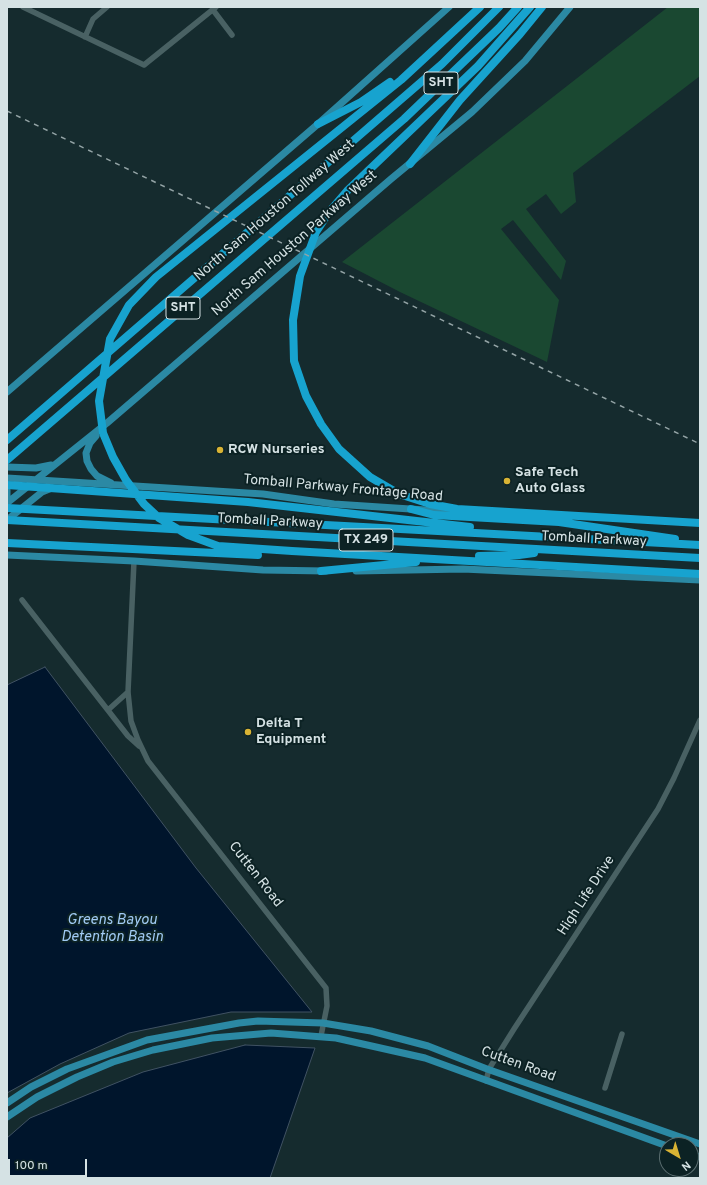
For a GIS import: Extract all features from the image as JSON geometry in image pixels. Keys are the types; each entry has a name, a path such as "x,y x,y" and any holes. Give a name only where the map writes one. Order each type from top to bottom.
{"highway":[{"path":"318,124 360,102 398,77 474,7"},
{"path":"480,7 401,80 313,149 156,277 129,305 110,339 99,401 103,433 113,457 126,480 144,504 159,518 188,535 218,546 700,574"},
{"name":"North Sam Houston Tollway West","path":"7,440 442,64 498,7"},
{"name":"North Sam Houston Tollway West","path":"7,460 404,118 499,28 518,7"},
{"path":"530,7 478,66 347,191 329,212 316,232 300,276 293,320 294,361 306,396 320,424 339,450 370,476 399,494 430,504 457,509 700,522"},
{"path":"410,164 460,100 520,34 542,7"},
{"path":"7,485 248,502 552,537"},
{"name":"Tomball Parkway","path":"7,508 552,537 700,543"},
{"path":"411,509 434,515 559,522 700,543"},
{"name":"Tomball Parkway","path":"7,520 700,558"},
{"path":"7,542 396,562 441,563 458,560"},
{"path":"321,571 471,557 519,555 549,550"}],"main road":[{"path":"7,392 318,124 449,7"},
{"name":"North Sam Houston Parkway West","path":"7,503 56,462 108,423 391,179 472,112 522,64 570,7"},
{"path":"108,423 90,443 86,453 87,461 91,469 97,476 112,484"},
{"path":"7,467 43,468 56,462"},
{"name":"Tomball Parkway Frontage Road","path":"7,478 263,494 334,504 700,527"},
{"path":"7,520 42,492 59,486 82,482"},
{"path":"7,490 7,497"},
{"path":"7,550 28,557"},
{"path":"7,555 134,561 263,570 321,571 463,569 700,580"},
{"path":"7,1103 31,1087 66,1069 147,1040 239,1023 258,1021 323,1023"},
{"name":"Cutten Road","path":"323,1023 370,1031 428,1046 700,1144"},
{"path":"7,1117 37,1097 77,1077 113,1062 153,1050 212,1038 246,1034 271,1033 322,1036"},
{"name":"Cutten Road","path":"322,1036 373,1045 425,1058 659,1143"},
{"path":"576,1113 581,1101"}],"street":[{"path":"23,7 144,65 214,8 232,35"},
{"path":"85,37 93,19 108,7"},
{"name":"Cutten Road","path":"134,561 128,692 131,720 148,761 326,988 327,1006 322,1036"},
{"name":"Cutten Road","path":"22,600 128,736 143,750"},
{"path":"108,710 128,692"},
{"name":"High Life Drive","path":"486,1081 489,1069 658,809 674,778 700,720"},
{"path":"605,1088 622,1034"}],"green space":[{"path":"668,7 700,7 700,76 573,173 576,202 561,214 546,194 526,209 566,261 561,280 513,220 501,229 559,300 547,362 400,292 342,262"}],"water":[{"name":"Greens Bayou Detention Basin","path":"45,667 196,868 312,1012 231,1012 129,1033 60,1064 7,1093 7,685"},
{"path":"245,1045 315,1048 270,1178 7,1178 7,1138 30,1118 143,1072"}],"railway":[{"path":"7,111 700,444"}],"place":[{"name":"RCW Nurseries","path":"220,450"},
{"name":"Safe Tech Auto Glass","path":"507,481"},
{"name":"Delta T Equipment","path":"248,732"}]}
